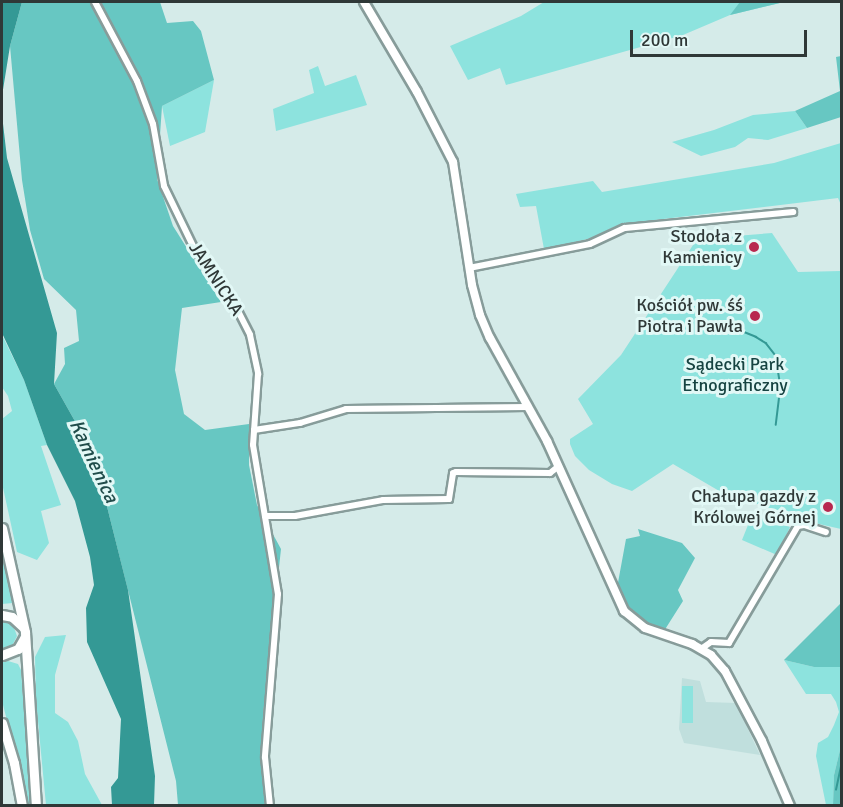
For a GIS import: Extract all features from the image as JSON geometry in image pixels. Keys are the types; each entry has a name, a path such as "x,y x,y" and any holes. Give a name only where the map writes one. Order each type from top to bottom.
{"main road":[{"path":"2,528 25,632 36,806"},
{"path":"2,615 18,621 25,632"},
{"path":"2,655 18,649 25,632"},
{"path":"2,723 14,763 22,806"}],"street":[{"name":"JAMNICKA","path":"95,2 137,81 149,113 164,186 195,250 236,307 250,335 258,374 253,445 278,594 265,757 270,806"},
{"path":"364,2 417,92 453,162 469,268 480,315 559,466 624,611 645,628 701,649 711,655 725,671 762,741 790,806"},
{"path":"469,268 590,244 625,228 793,212"},
{"path":"254,430 300,423 345,410 527,407"},
{"path":"265,516 295,516 383,500 449,499 453,473 456,472 550,473 559,466"},
{"path":"701,649 711,642 729,643 798,526 804,525 826,532"}],"shaded area":[{"path":"22,2 160,2 167,23 193,21 201,31 214,80 162,106 157,179 173,226 221,302 182,308 175,370 184,414 205,430 249,424 249,465 257,505 281,549 263,715 262,771 265,805 178,805 176,781 94,455 54,384 65,364 64,348 79,341 76,310 44,279 30,230 22,180 10,46"},
{"path":"740,2 784,2 730,15"},
{"path":"841,56 841,117 807,128 795,111 840,91 836,57"},
{"path":"638,529 682,543 695,558 678,590 683,601 664,631 650,627 630,614 621,601 617,588 626,539 640,536"},
{"path":"841,603 841,667 814,667 784,660"},
{"path":"682,678 700,681 706,702 736,703 760,755 684,743 679,729"},
{"path":"841,746 841,805 833,805 834,775"}],"green space":[{"path":"544,2 784,2 730,15 683,35 506,85 500,68 468,80 450,46 521,16"},
{"path":"318,66 325,86 356,75 367,105 276,131 273,109 314,93 309,70"},
{"path":"214,80 205,132 170,146 162,106"},
{"path":"795,111 807,128 768,140 748,138 735,147 701,156 672,142 714,130 753,115"},
{"path":"841,143 841,205 838,198 655,220 614,227 592,238 544,249 536,206 520,207 516,194 593,181 602,192 774,163"},
{"name":"Sądecki Park Etnograficzny","path":"772,233 798,272 841,271 841,529 721,492 673,464 632,491 612,484 589,470 575,456 570,444 570,439 593,424 578,399 621,355 697,239"},
{"path":"2,335 24,380 47,445 41,446 61,505 41,511 49,543 37,560 17,552 2,483 2,419 12,411 8,396 2,387"},
{"path":"752,515 790,527 777,555 742,540"},
{"path":"2,551 13,603 2,604"},
{"path":"2,620 13,625 17,636 12,646 2,650"},
{"path":"66,635 55,675 55,713 68,722 78,741 85,774 102,805 46,805 36,700 35,657 45,637"},
{"path":"784,660 814,667 841,667 841,746 834,775 833,805 826,805 816,756 818,743 828,737 839,712 836,702 831,694 806,694"},
{"path":"2,662 18,664 21,670 31,805 26,805 21,775 2,701"},
{"path":"682,686 693,686 693,723 682,723"}],"water":[{"path":"2,2 22,2 10,46 2,96"},
{"name":"Kamienica","path":"2,115 7,158 57,333 54,384 94,455 128,590 155,776 154,805 112,805 111,787 118,778 121,719 87,642 86,608 94,585 90,557 75,501 47,445 24,380 2,333"}],"waterway":[{"path":"714,323 722,323 756,337 766,343 776,356 781,386 776,425"},
{"path":"836,790 842,761"}],"place":[{"name":"Stodoła z Kamienicy","path":"754,247"},
{"name":"Kościół pw. śś Piotra i Pawła","path":"755,316"},
{"name":"Chałupa gazdy z Królowej Górnej","path":"828,507"}]}
